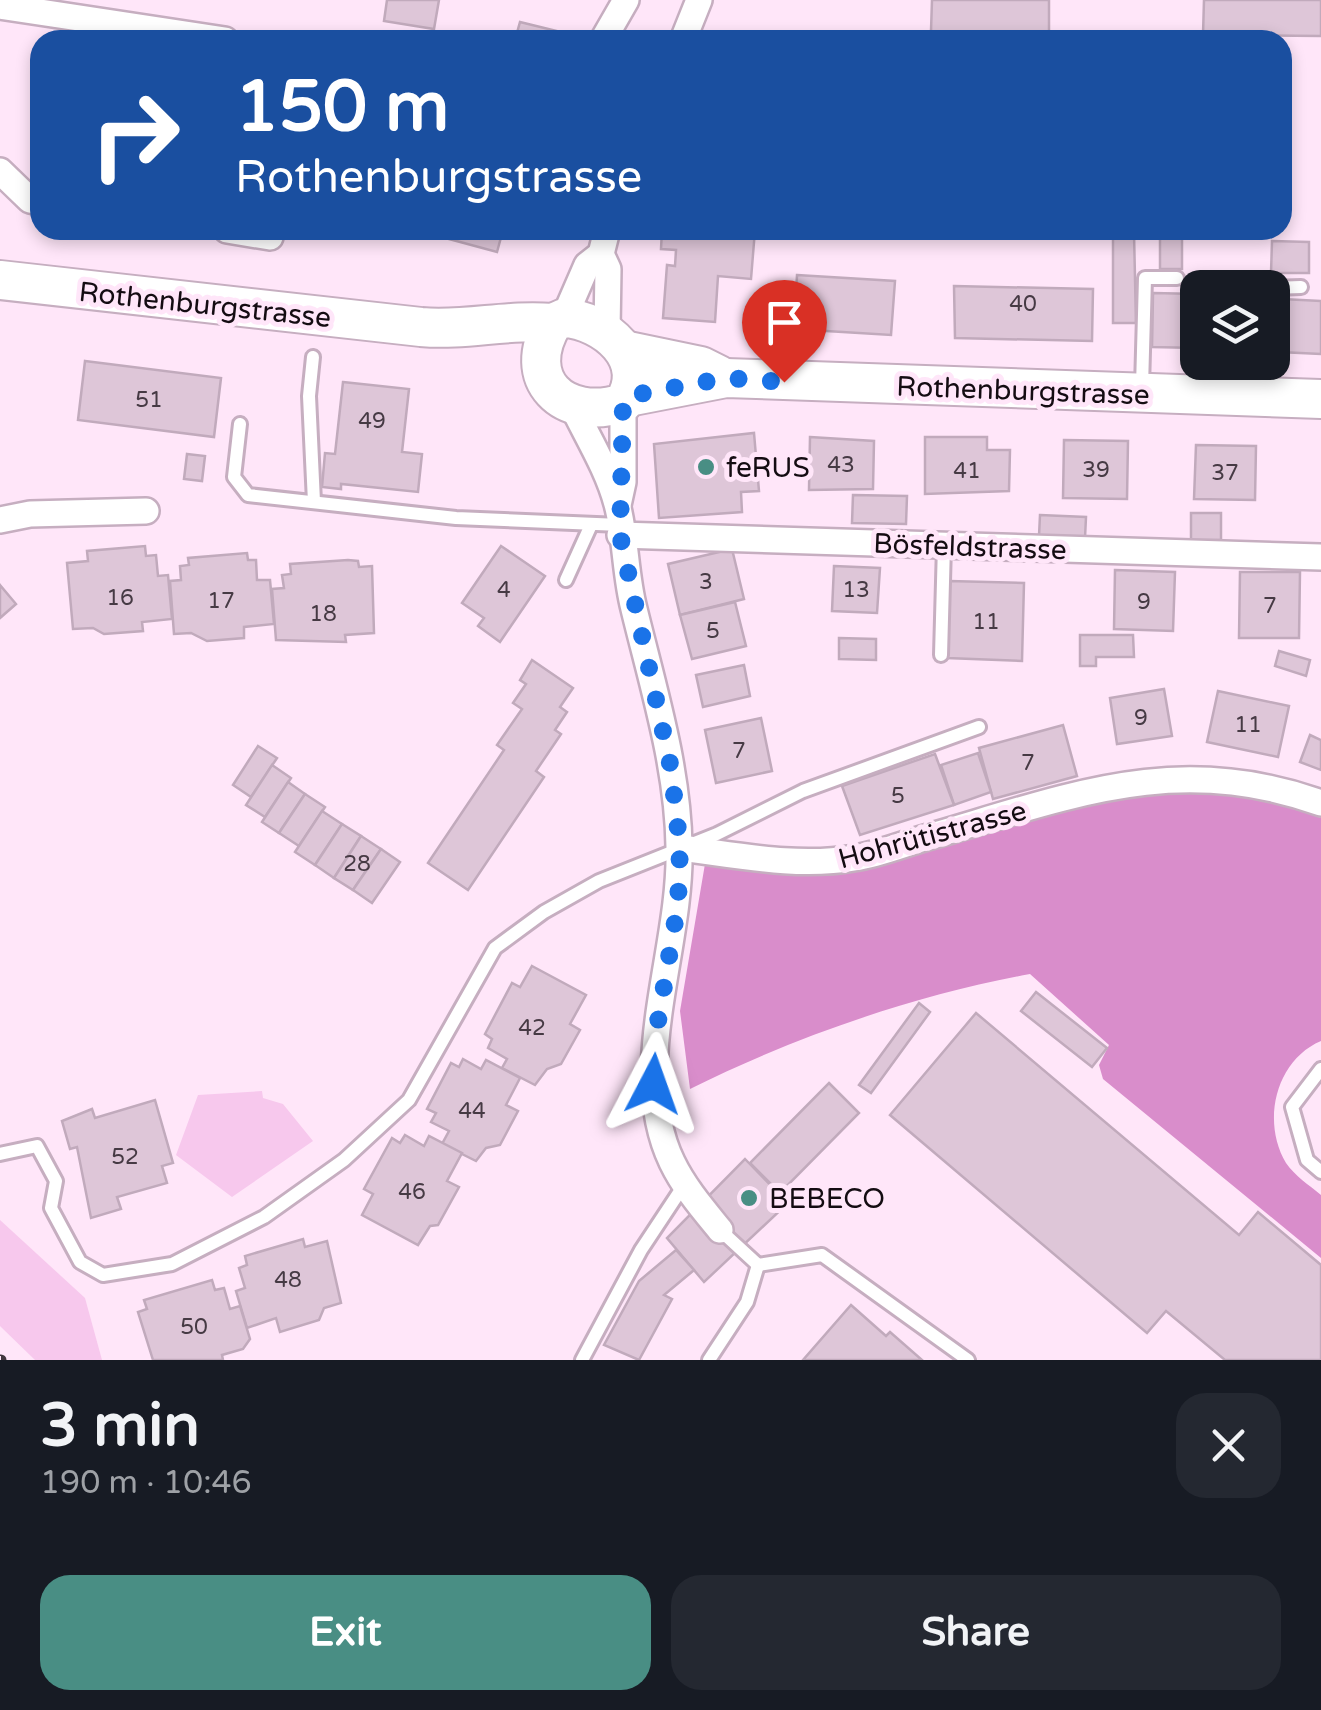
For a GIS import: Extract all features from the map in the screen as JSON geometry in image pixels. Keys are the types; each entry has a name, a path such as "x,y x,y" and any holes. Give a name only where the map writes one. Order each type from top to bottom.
{"main road":[{"name":"Rothenburgstrasse","path":"0,280 232,309 469,331 482,323 559,320"},
{"path":"559,320 588,321 616,340 630,373 625,400 599,409 573,407 551,388 543,365 543,344 559,320"},
{"name":"Rothenburgstrasse","path":"469,331 481,342 543,365"},
{"name":"Rothenburgstrasse","path":"616,340 702,366 726,378"},
{"name":"Rothenburgstrasse","path":"625,400 726,378 1142,394 1268,380 1321,399"}],"street":[{"path":"608,30 626,0"},
{"path":"687,30 699,0"},
{"path":"0,6 160,30"},
{"path":"0,171 30,200"},
{"path":"559,320 587,265 604,242"},
{"path":"604,242 616,340"},
{"path":"619,522 625,400"},
{"path":"573,407 619,522 671,768 680,848 678,904 652,1070 666,1148 684,1185 720,1230"},
{"path":"0,520 30,514 146,511"},
{"name":"Bösfeldstrasse","path":"619,522 944,545 1321,556"},
{"name":"Hohrütistrasse","path":"680,848 765,859 822,862 858,858 1032,807 1153,778 1249,780 1321,803"}],"lane":[{"path":"1142,394 1145,278 1177,278"},
{"path":"1290,287 1301,287"},
{"path":"313,356 309,396 314,502"},
{"path":"240,424 234,477 248,494 590,527 619,522"},
{"path":"566,580 590,527"},
{"path":"941,654 944,545"},
{"path":"0,1154 37,1146 56,1181 51,1208 80,1262 104,1275 172,1264 264,1217 344,1160 409,1100 495,948 600,881 803,791 979,727"},
{"path":"1321,1069 1292,1106 1307,1160 1321,1172"},
{"path":"582,1360 641,1250 684,1185"},
{"path":"720,1230 758,1266"},
{"path":"758,1266 822,1255 968,1360"},
{"path":"709,1360 747,1302 758,1266"}],"shaded area":[{"path":"1175,788 1260,795 1321,818 1321,1041 1293,1062 1277,1093 1274,1111 1278,1146 1286,1163 1321,1195 1321,1258 1103,1079 1099,1065 1109,1045 1030,974 856,1020 771,1052 690,1089 680,1011 706,858 828,873 868,869 1053,813"},
{"path":"262,1091 263,1098 283,1104 313,1141 232,1197 176,1155 198,1095"},
{"path":"0,1220 85,1298 102,1360 35,1360 0,1326"}],"building":[{"path":"387,0 439,0 434,29 384,21"},
{"path":"932,0 1049,0 1049,30 931,30"},
{"path":"1204,0 1321,0 1321,36 1292,36 1292,30 1203,30"},
{"path":"520,22 553,30 518,30"},
{"path":"453,240 500,240 497,252"},
{"path":"661,240 754,240 751,279 718,276 715,322 663,318 667,265 675,266 676,250 661,249"},
{"path":"1113,240 1134,240 1136,323 1113,323"},
{"path":"1160,240 1182,240 1182,269 1160,269"},
{"path":"1272,241 1309,242 1309,273 1271,270"},
{"path":"797,275 895,281 891,335 794,329"},
{"path":"954,286 1093,289 1092,341 955,338"},
{"path":"1153,293 1180,294 1180,348 1152,347"},
{"path":"1290,299 1321,301 1321,354 1290,352"},
{"path":"85,361 221,378 214,437 78,420"},
{"path":"343,382 409,389 402,452 422,454 418,492 341,484 341,489 322,487 325,453 335,454"},
{"name":"feRUS","path":"754,433 759,491 741,492 742,512 659,518 654,444"},
{"path":"810,437 874,441 873,489 809,490"},
{"path":"925,437 987,437 987,450 1010,450 1009,491 925,494"},
{"path":"1064,440 1128,441 1127,499 1063,498"},
{"path":"1196,445 1256,446 1255,500 1194,499"},
{"path":"187,454 205,456 202,481 184,479"},
{"path":"853,495 907,496 906,524 852,523"},
{"path":"1191,513 1221,513 1221,540 1191,540"},
{"path":"1040,515 1086,517 1085,538 1039,536"},
{"path":"145,546 146,556 156,555 158,576 168,575 172,619 142,622 143,631 104,634 93,628 73,629 67,563 88,561 87,551"},
{"path":"501,546 545,576 500,642 478,626 484,618 462,603"},
{"path":"732,549 744,599 680,615 668,564"},
{"path":"247,553 248,560 256,560 257,580 270,580 274,624 244,627 244,638 207,641 191,633 174,634 170,581 181,580 180,566 189,565 188,558"},
{"path":"358,561 359,567 372,566 374,633 345,635 346,642 276,640 272,589 284,588 282,575 291,574 290,564"},
{"path":"834,566 880,568 877,613 832,611"},
{"path":"1115,570 1175,572 1173,631 1114,629"},
{"path":"1240,572 1300,572 1299,638 1239,638"},
{"path":"949,581 1024,583 1022,661 947,658"},
{"path":"0,585 16,604 0,618"},
{"path":"735,602 746,646 692,659 680,615"},
{"path":"1080,635 1133,635 1134,657 1096,657 1096,666 1080,666"},
{"path":"839,638 876,639 876,660 839,659"},
{"path":"1279,651 1310,660 1306,676 1275,666"},
{"path":"532,660 573,688 560,707 567,712 555,730 561,734 536,771 544,777 468,890 428,863 504,750 497,745 522,709 513,703 526,684 520,680"},
{"path":"744,665 750,696 703,707 696,675"},
{"path":"1164,689 1172,736 1117,744 1110,698"},
{"path":"1218,691 1289,706 1278,757 1207,742"},
{"path":"761,718 772,771 716,783 705,730"},
{"path":"1063,725 1077,776 993,799 979,748"},
{"path":"1310,735 1321,740 1321,770 1300,762"},
{"path":"258,746 277,758 251,797 233,785"},
{"path":"978,753 991,792 954,805 941,765"},
{"path":"935,754 954,805 860,835 842,786"},
{"path":"272,765 291,778 265,817 246,805"},
{"path":"288,782 305,794 279,833 262,822"},
{"path":"305,794 325,807 299,846 279,833"},
{"path":"322,811 342,824 315,865 295,852"},
{"path":"342,824 361,836 334,878 315,865"},
{"path":"361,836 381,849 353,890 334,878"},
{"path":"381,849 400,862 372,903 353,890"},
{"path":"532,966 586,995 570,1024 580,1030 561,1064 547,1069 535,1085 502,1068 507,1059 488,1048 492,1039 485,1034 512,983 520,987"},
{"path":"1036,992 1107,1048 1092,1067 1021,1011"},
{"path":"919,1003 930,1012 871,1093 859,1085"},
{"path":"976,1013 1239,1235 1258,1212 1321,1265 1321,1360 1225,1360 1166,1311 1147,1333 890,1115"},
{"path":"463,1059 481,1069 486,1060 520,1078 506,1105 518,1111 500,1145 486,1148 476,1161 442,1144 449,1131 431,1122 436,1113 427,1109 451,1063 459,1067"},
{"path":"829,1083 859,1113 780,1193 750,1163"},
{"path":"155,1100 173,1163 162,1166 167,1183 117,1197 121,1209 91,1218 77,1147 70,1149 62,1121 92,1109 95,1118"},
{"path":"405,1135 424,1146 429,1136 462,1153 447,1181 459,1187 438,1225 430,1226 418,1245 362,1215 373,1194 364,1189 392,1138 400,1143"},
{"path":"745,1159 788,1203 704,1282 667,1238"},
{"path":"303,1239 305,1247 327,1241 341,1303 324,1308 319,1320 280,1332 276,1318 247,1328 236,1291 245,1288 239,1268 247,1265 245,1256"},
{"path":"676,1250 694,1270 664,1295 672,1299 639,1360 604,1345 639,1281"},
{"path":"212,1280 215,1290 224,1288 230,1309 240,1306 250,1339 243,1349 222,1355 223,1360 153,1360 138,1312 147,1309 144,1300"},
{"path":"851,1305 886,1336 890,1332 922,1360 803,1360"}],"place":[{"name":"feRUS","path":"706,467"},
{"name":"BEBECO","path":"749,1198"}],"route":[{"path":"653,1084 654,1045 678,904 680,848 671,768 620,535 618,505 626,421 623,403 628,396 726,378 784,382"}]}
